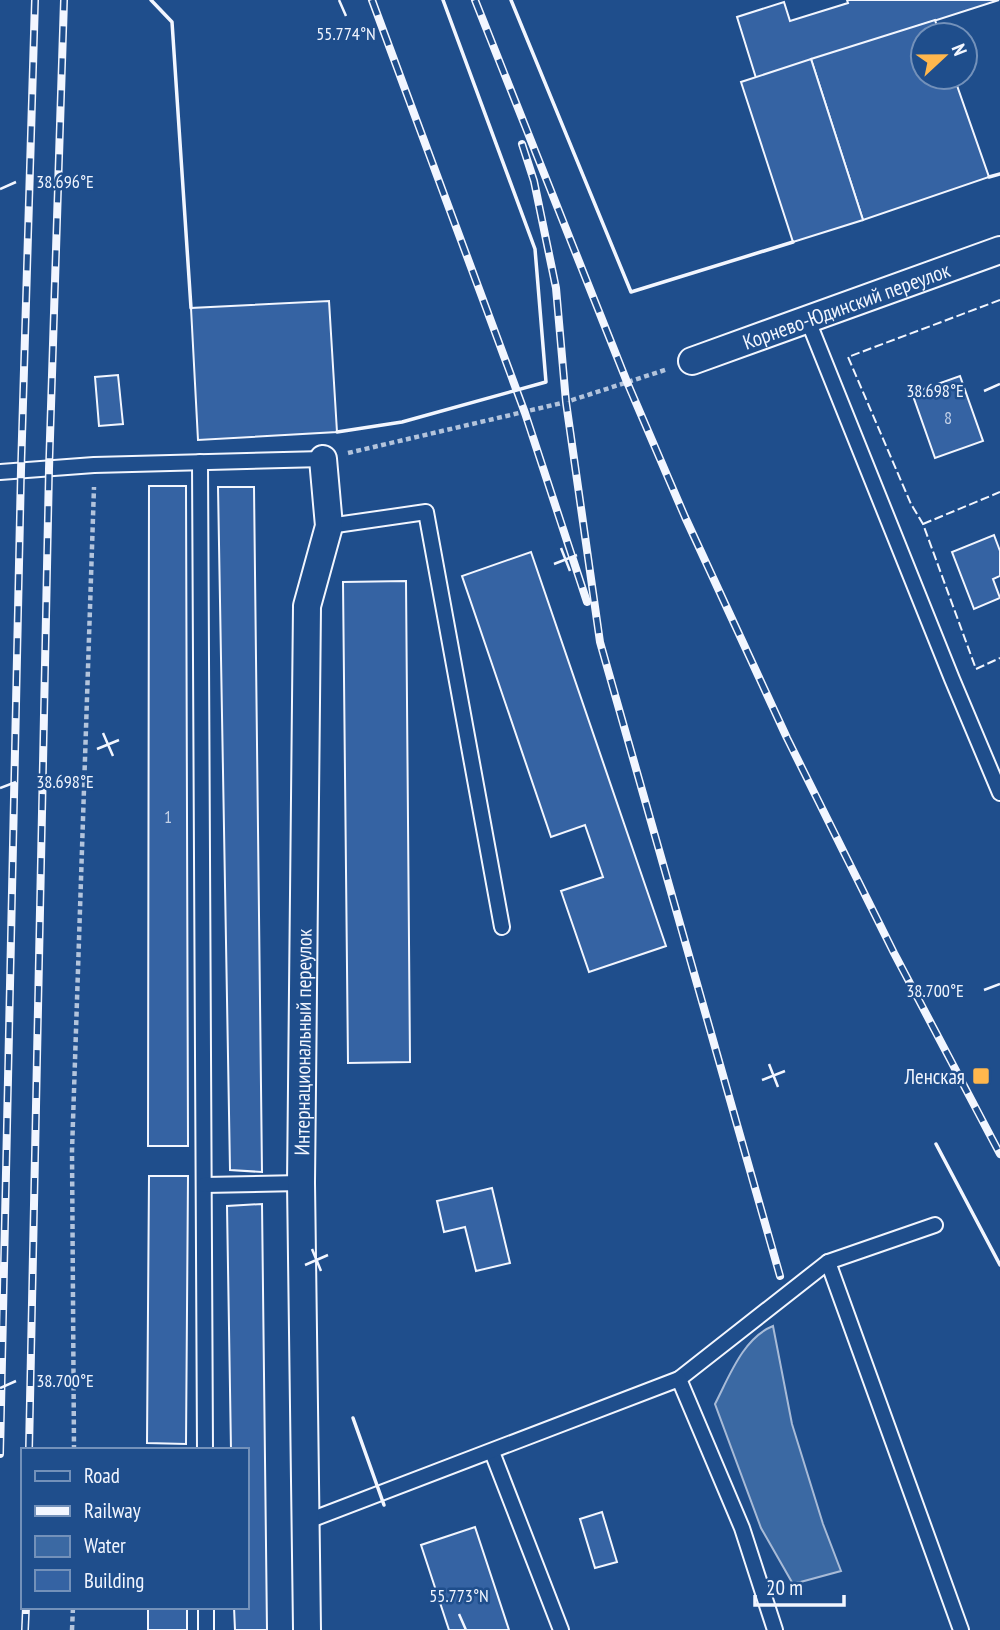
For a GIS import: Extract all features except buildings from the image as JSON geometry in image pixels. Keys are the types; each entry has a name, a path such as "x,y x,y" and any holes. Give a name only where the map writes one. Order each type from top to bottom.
{"street":[{"name":"Корнево-Юдинский переулок","path":"692,361 807,317 1000,250"},
{"name":"Интернациональный переулок","path":"307,1630 301,1183 307,606 329,526 323,458"}],"lane":[{"path":"807,317 1000,793"},
{"path":"0,472 94,465 323,458"},
{"path":"200,463 205,1448"},
{"path":"329,526 426,512 502,928"},
{"path":"204,1185 301,1183"},
{"path":"305,1522 679,1379 828,1262 935,1225"},
{"path":"828,1262 961,1630"},
{"path":"679,1379 742,1528 775,1630"},
{"path":"492,1452 561,1630"},
{"path":"206,1609 206,1630"}],"path":[{"path":"323,458 566,402 692,361"},
{"path":"74,1448 72,1151 94,465"},
{"path":"72,1630 73,1609"}],"water":[{"path":"773,1326 792,1424 823,1524 841,1571 793,1584 761,1528 715,1404 745,1349 753,1339"}],"railway":[{"path":"0,1454 21,470 35,0"},
{"path":"29,1448 49,469 64,0"},
{"path":"372,0 525,413 587,602"},
{"path":"475,0 627,382 685,517 787,738 894,953 1000,1154"},
{"path":"522,144 534,181 556,288 566,402 600,642 780,1276"},
{"path":"25,1630 26,1609"}],"fence":[{"path":"1000,300 848,357 911,504 923,524 976,669 1000,658"},
{"path":"923,524 1000,492"}],"wall":[{"path":"151,0 172,22 191,308"},
{"path":"337,432 402,422 546,382 535,249 443,0"},
{"path":"511,0 631,292 793,242"},
{"path":"989,177 1000,174"},
{"path":"936,1144 1000,1265"},
{"path":"353,1418 384,1505"}],"place":[{"name":"Ленская","path":"981,1076"}]}
